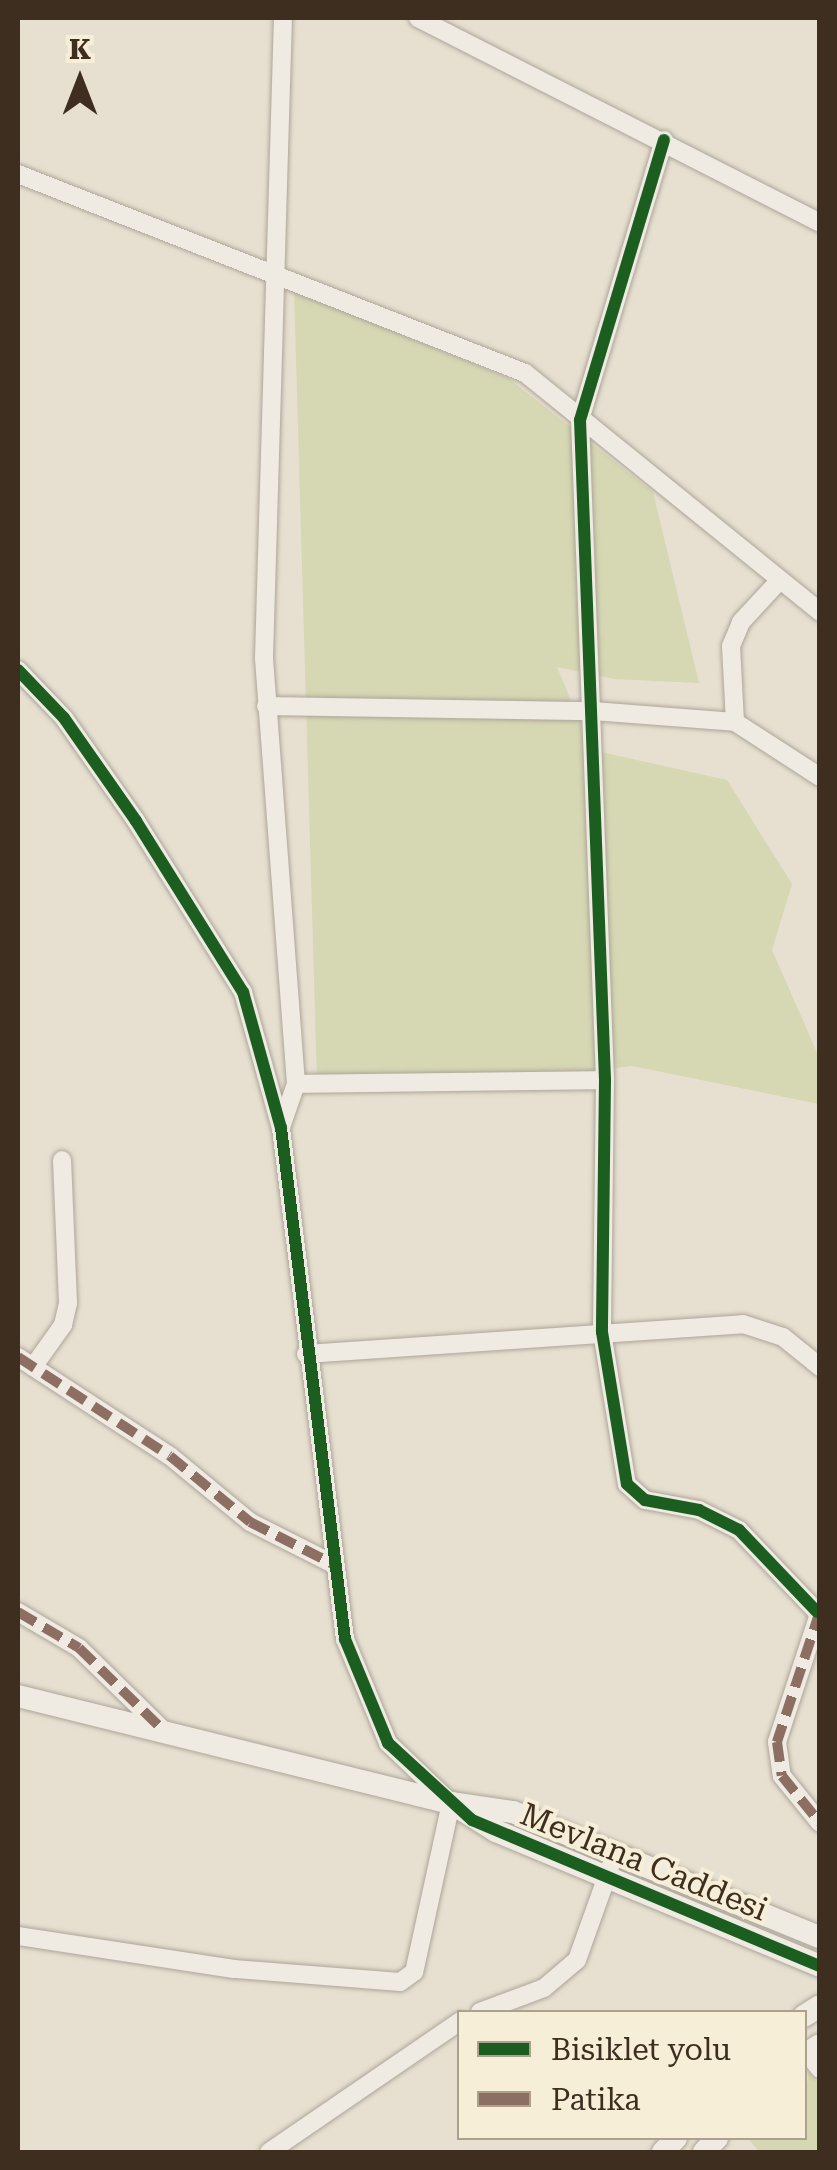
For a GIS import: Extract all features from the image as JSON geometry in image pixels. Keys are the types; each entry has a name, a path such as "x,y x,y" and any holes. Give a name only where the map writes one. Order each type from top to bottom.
{"street":[{"path":"281,1128 296,1084 266,706 283,18"},
{"path":"418,18 664,140 820,224"},
{"path":"664,140 580,420 605,1080 602,1332 627,1484 644,1500 699,1510 739,1530 818,1611 777,1742 782,1776 820,1823"},
{"path":"18,174 524,373 820,612"},
{"path":"735,722 730,646 741,622 780,580"},
{"path":"18,670 64,718 136,820 242,992 281,1128 306,1354 345,1639 388,1743 451,1803 513,1812 820,1937"},
{"path":"266,706 593,711 735,722 820,777"},
{"path":"296,1084 605,1080"},
{"path":"62,1160 68,1303 63,1325 25,1362 170,1456 250,1522 333,1564"},
{"path":"306,1354 753,1325 784,1337 820,1367"},
{"path":"18,1612 79,1648 164,1731"},
{"name":"Mevlana Caddesi","path":"18,1696 451,1803 472,1820 820,1966"},
{"path":"18,1936 234,1969 400,1982 414,1972 451,1803"},
{"path":"485,2010 544,1988 577,1960 614,1854"},
{"path":"269,2152 457,2022"}],"green space":[{"path":"294,291 508,378 653,492 699,683 614,679 557,667 592,750 727,780 792,884 772,950 819,1057 819,1104 632,1066 488,1083 317,1083"},
{"path":"808,2071 819,2085 819,2152 759,2152 750,2140 807,2140"}],"marked path":[{"path":"18,1357 170,1456 250,1522 333,1564"},
{"path":"820,1611 777,1742 782,1776 820,1823"},
{"path":"18,1612 79,1648 164,1731"}],"cycle path":[{"path":"664,140 580,420 605,1080 602,1332 627,1484 645,1500 699,1510 739,1530 817,1612"},
{"path":"18,670 64,718 136,821 243,992 281,1128 345,1639 388,1743 472,1820 820,1966"}]}
